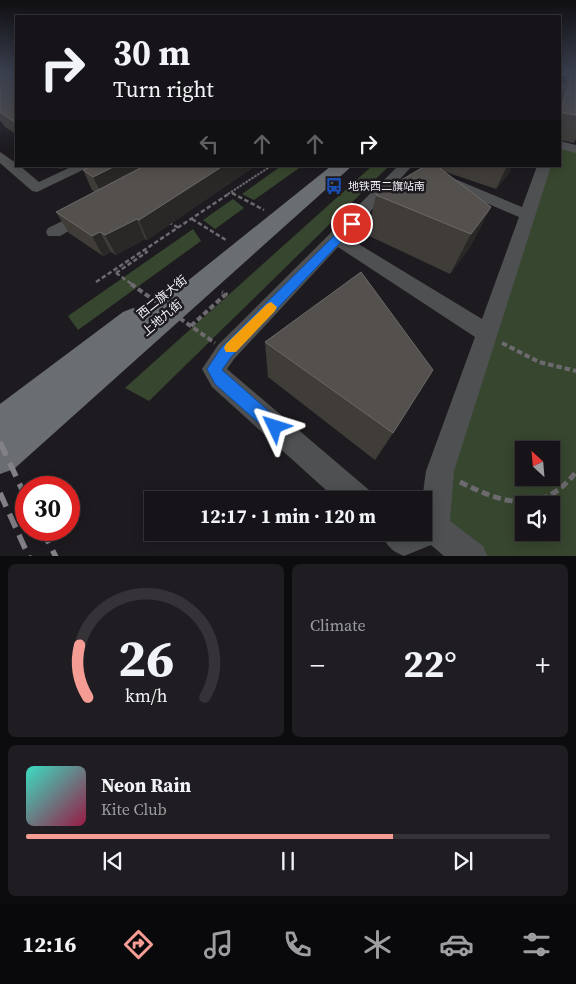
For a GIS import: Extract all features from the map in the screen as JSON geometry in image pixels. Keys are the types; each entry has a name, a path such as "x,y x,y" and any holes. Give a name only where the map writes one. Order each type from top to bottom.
{"main road":[{"name":"西二旗大街","path":"0,427 268,212 331,171"},
{"name":"上地九街","path":"0,455 331,171"}],"street":[{"path":"561,146 576,149"},
{"path":"0,156 37,188 83,167"},
{"path":"472,556 434,528 440,471 544,167"},
{"path":"349,491 220,379 214,369 226,352 338,239 417,169 527,215"},
{"path":"54,232 97,209"},
{"path":"338,239 487,333"}],"path":[{"path":"215,343 116,273 270,167"},
{"path":"232,192 268,212"},
{"path":"163,219 179,228"},
{"path":"192,219 229,243"},
{"path":"96,282 146,251"},
{"path":"191,326 226,294 221,292"},
{"path":"487,333 539,362 576,371"},
{"path":"440,471 485,496 524,504 554,496 576,472"}],"green space":[{"path":"561,145 576,149 576,556 472,556 434,528 544,167 561,167"},
{"path":"280,167 301,167 254,200 242,194"},
{"path":"371,167 388,167 149,401 125,388"},
{"path":"233,199 244,208 215,229 203,220"},
{"path":"193,229 201,241 78,330 68,316"}],"building":[{"path":"0,97 15,97 15,122 0,112"},
{"path":"565,97 576,97 576,115 561,112"},
{"path":"90,167 113,167 93,177 83,170"},
{"path":"142,167 221,167 139,220 137,219 105,235 100,232 92,236 56,212"},
{"path":"423,167 438,167 491,207 471,234 376,195"},
{"path":"361,272 433,370 393,433 265,342"}],"railway":[{"path":"0,442 16,476"},
{"path":"0,493 29,556"},
{"path":"48,541 55,556"}],"slow traffic":[{"path":"231,348 271,307"}],"place":[{"name":"地铁西二旗站南","path":"334,186"}],"route":[{"path":"275,427 220,379 214,369 226,352 352,224"}]}
